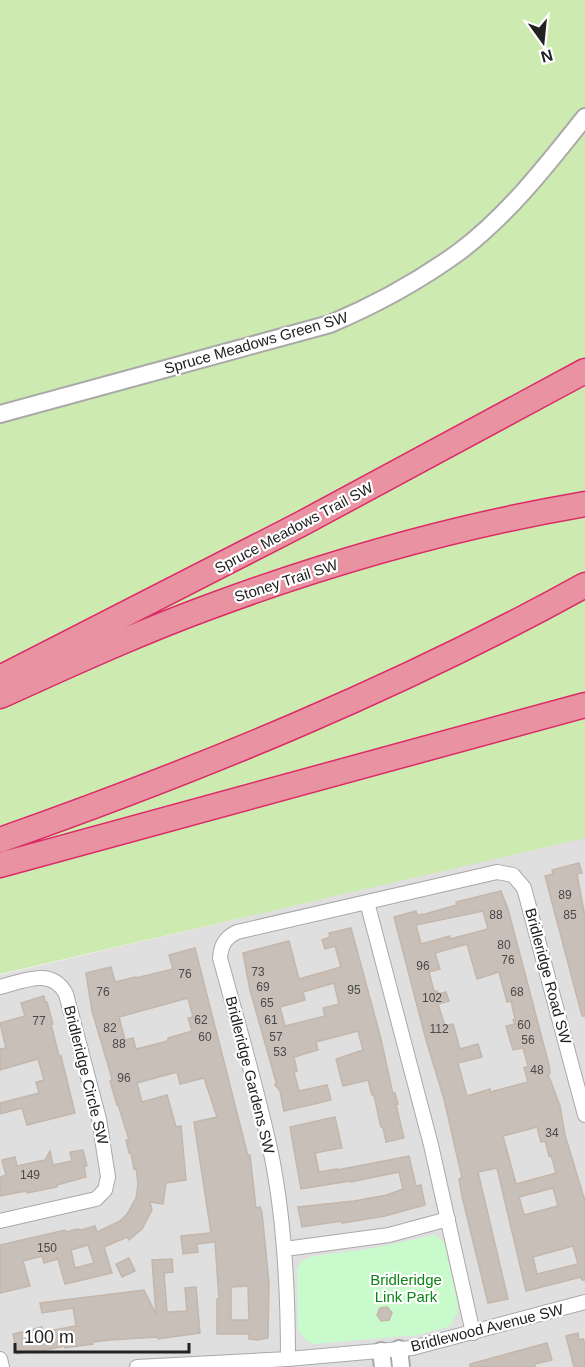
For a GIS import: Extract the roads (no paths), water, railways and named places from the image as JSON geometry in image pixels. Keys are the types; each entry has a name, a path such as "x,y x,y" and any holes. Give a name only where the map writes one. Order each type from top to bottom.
{"highway":[{"name":"Spruce Meadows Trail SW","path":"0,678 311,519 585,371"},
{"name":"Stoney Trail SW","path":"0,696 161,626 280,582 420,540 585,504"},
{"path":"0,840 180,774 315,717 430,664 585,585"},
{"path":"0,865 585,705"}],"street":[{"name":"Spruce Meadows Green SW","path":"0,414 330,324 370,307 429,272 460,251 485,230 533,181 585,117"},
{"name":"Bridleridge Gardens SW","path":"288,1359 285,1249 272,1158 220,958 221,948 226,938 237,932 498,872 513,875"},
{"name":"Bridleridge Road SW","path":"513,875 524,888 585,1115"},
{"path":"367,902 431,1145 474,1333"},
{"name":"Bridleridge Circle SW","path":"0,987 37,978 47,978 55,980 66,994 99,1119 108,1178 105,1190 96,1199 0,1221"},
{"path":"285,1249 389,1235 448,1220"},
{"name":"Bridlewood Avenue SW","path":"137,1367 288,1359 382,1359 399,1349 424,1346 585,1302"},
{"path":"399,1349 401,1367"},
{"path":"0,1359 2,1367"}],"park label":[{"name":"Bridleridge Link Park","path":"406,1288"}]}
